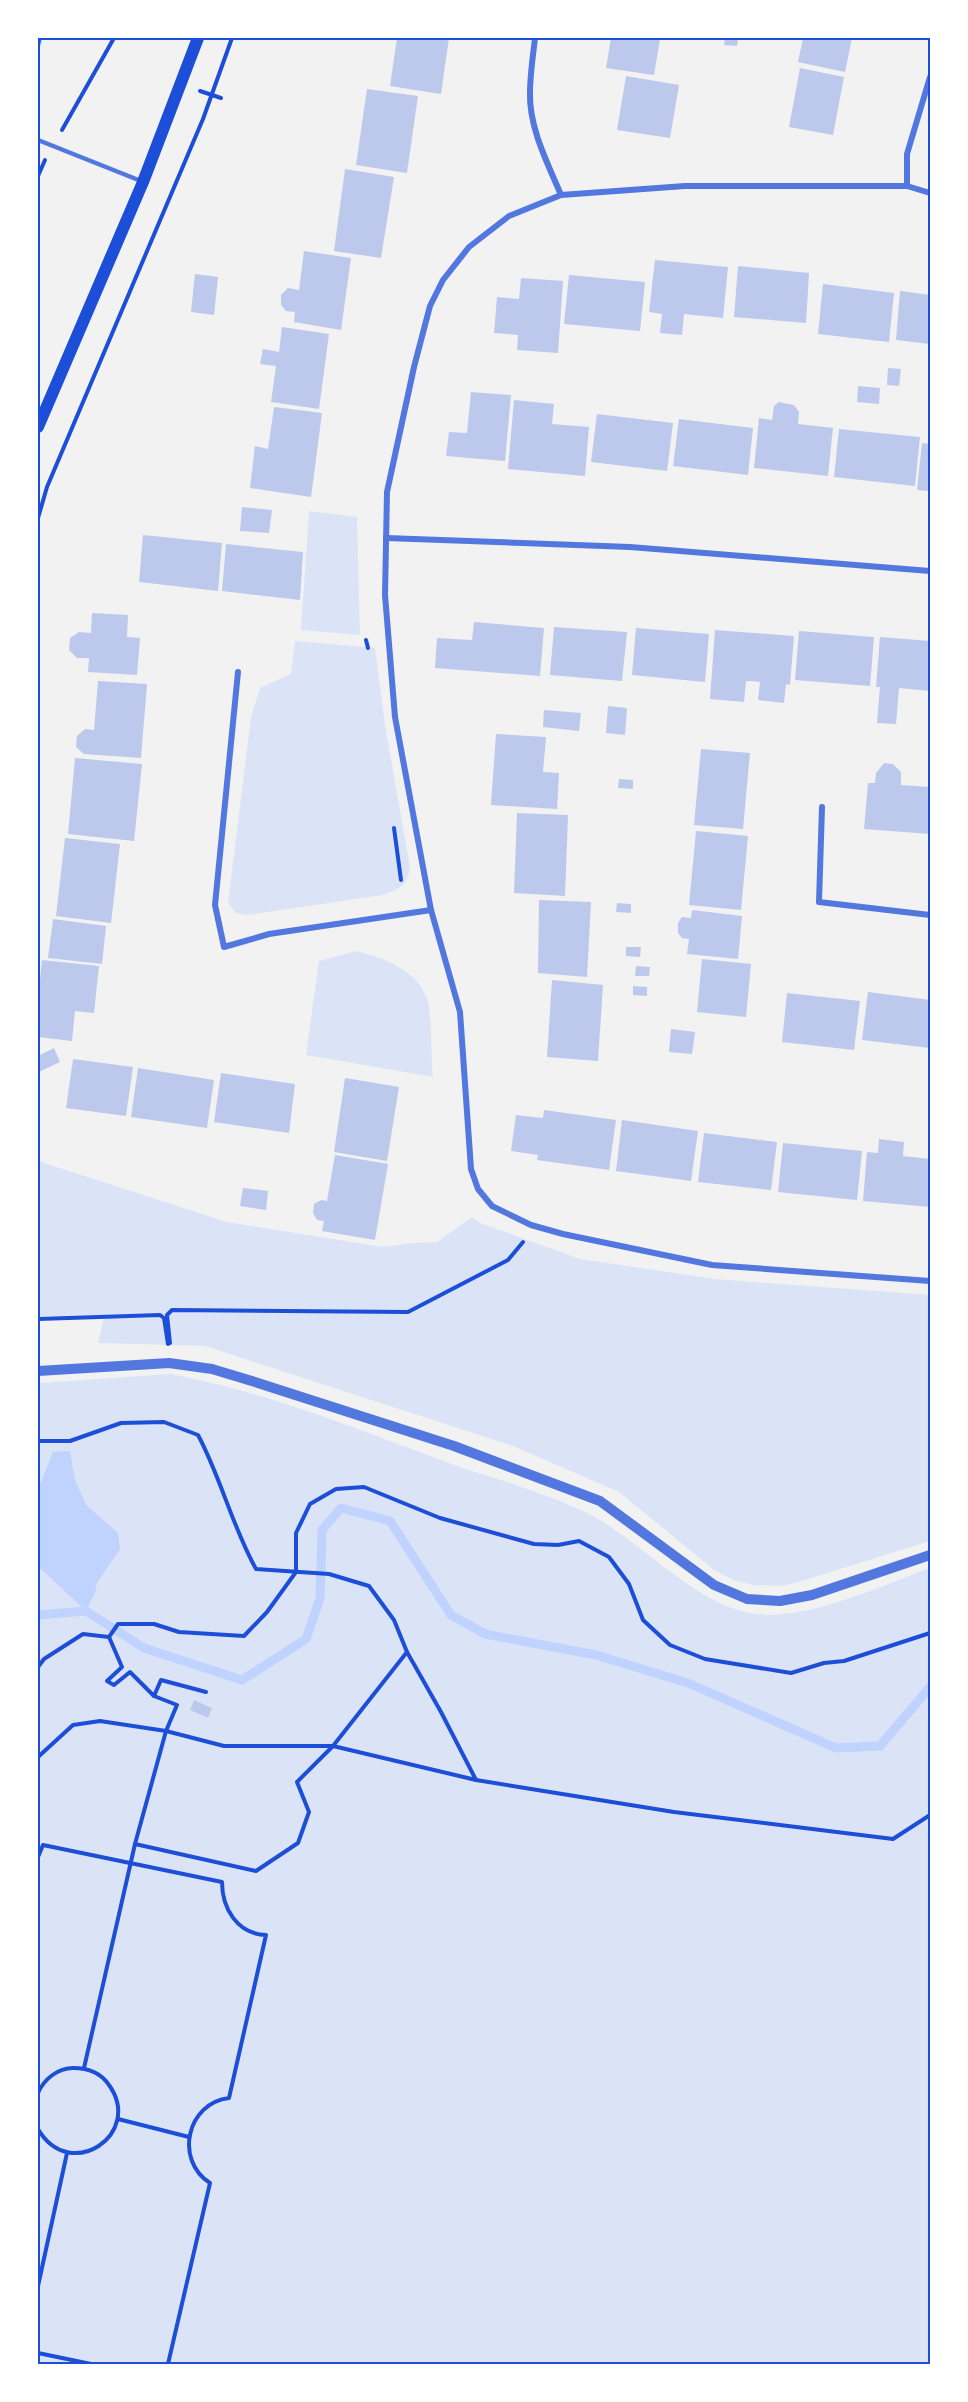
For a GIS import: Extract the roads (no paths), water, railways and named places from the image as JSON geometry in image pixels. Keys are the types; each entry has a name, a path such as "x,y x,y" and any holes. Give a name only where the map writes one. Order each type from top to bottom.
{"main road":[{"path":"38,427 143,182 198,38"}],"street":[{"path":"535,38 530,95 532,117 561,195"},
{"path":"907,186 907,154 930,77"},
{"path":"930,193 907,186 685,186 561,195 509,216 469,247 442,280 430,306 414,367 387,492 385,595 395,717 431,910 460,1012 471,1169 478,1190 492,1206 531,1225 563,1234 712,1265 930,1281"},
{"path":"387,538 630,547 930,571"},
{"path":"238,672 215,905 224,947 269,934 431,910"},
{"path":"822,807 819,902 930,915"},
{"path":"38,1371 169,1363 212,1369 255,1382 454,1446 600,1501 714,1585 747,1599 780,1601 812,1595 930,1555"}],"lane":[{"path":"38,45 40,38"},
{"path":"38,140 143,182"}],"water":[{"path":"70,1451 75,1480 86,1505 118,1533 120,1549 97,1583 86,1611 38,1566 38,1486 53,1452"}],"waterway":[{"path":"38,1615 86,1611 144,1648 242,1680 306,1639 320,1598 322,1530 341,1508 390,1521 451,1615 485,1634 596,1655 688,1683 836,1748 880,1746 930,1687"}]}
